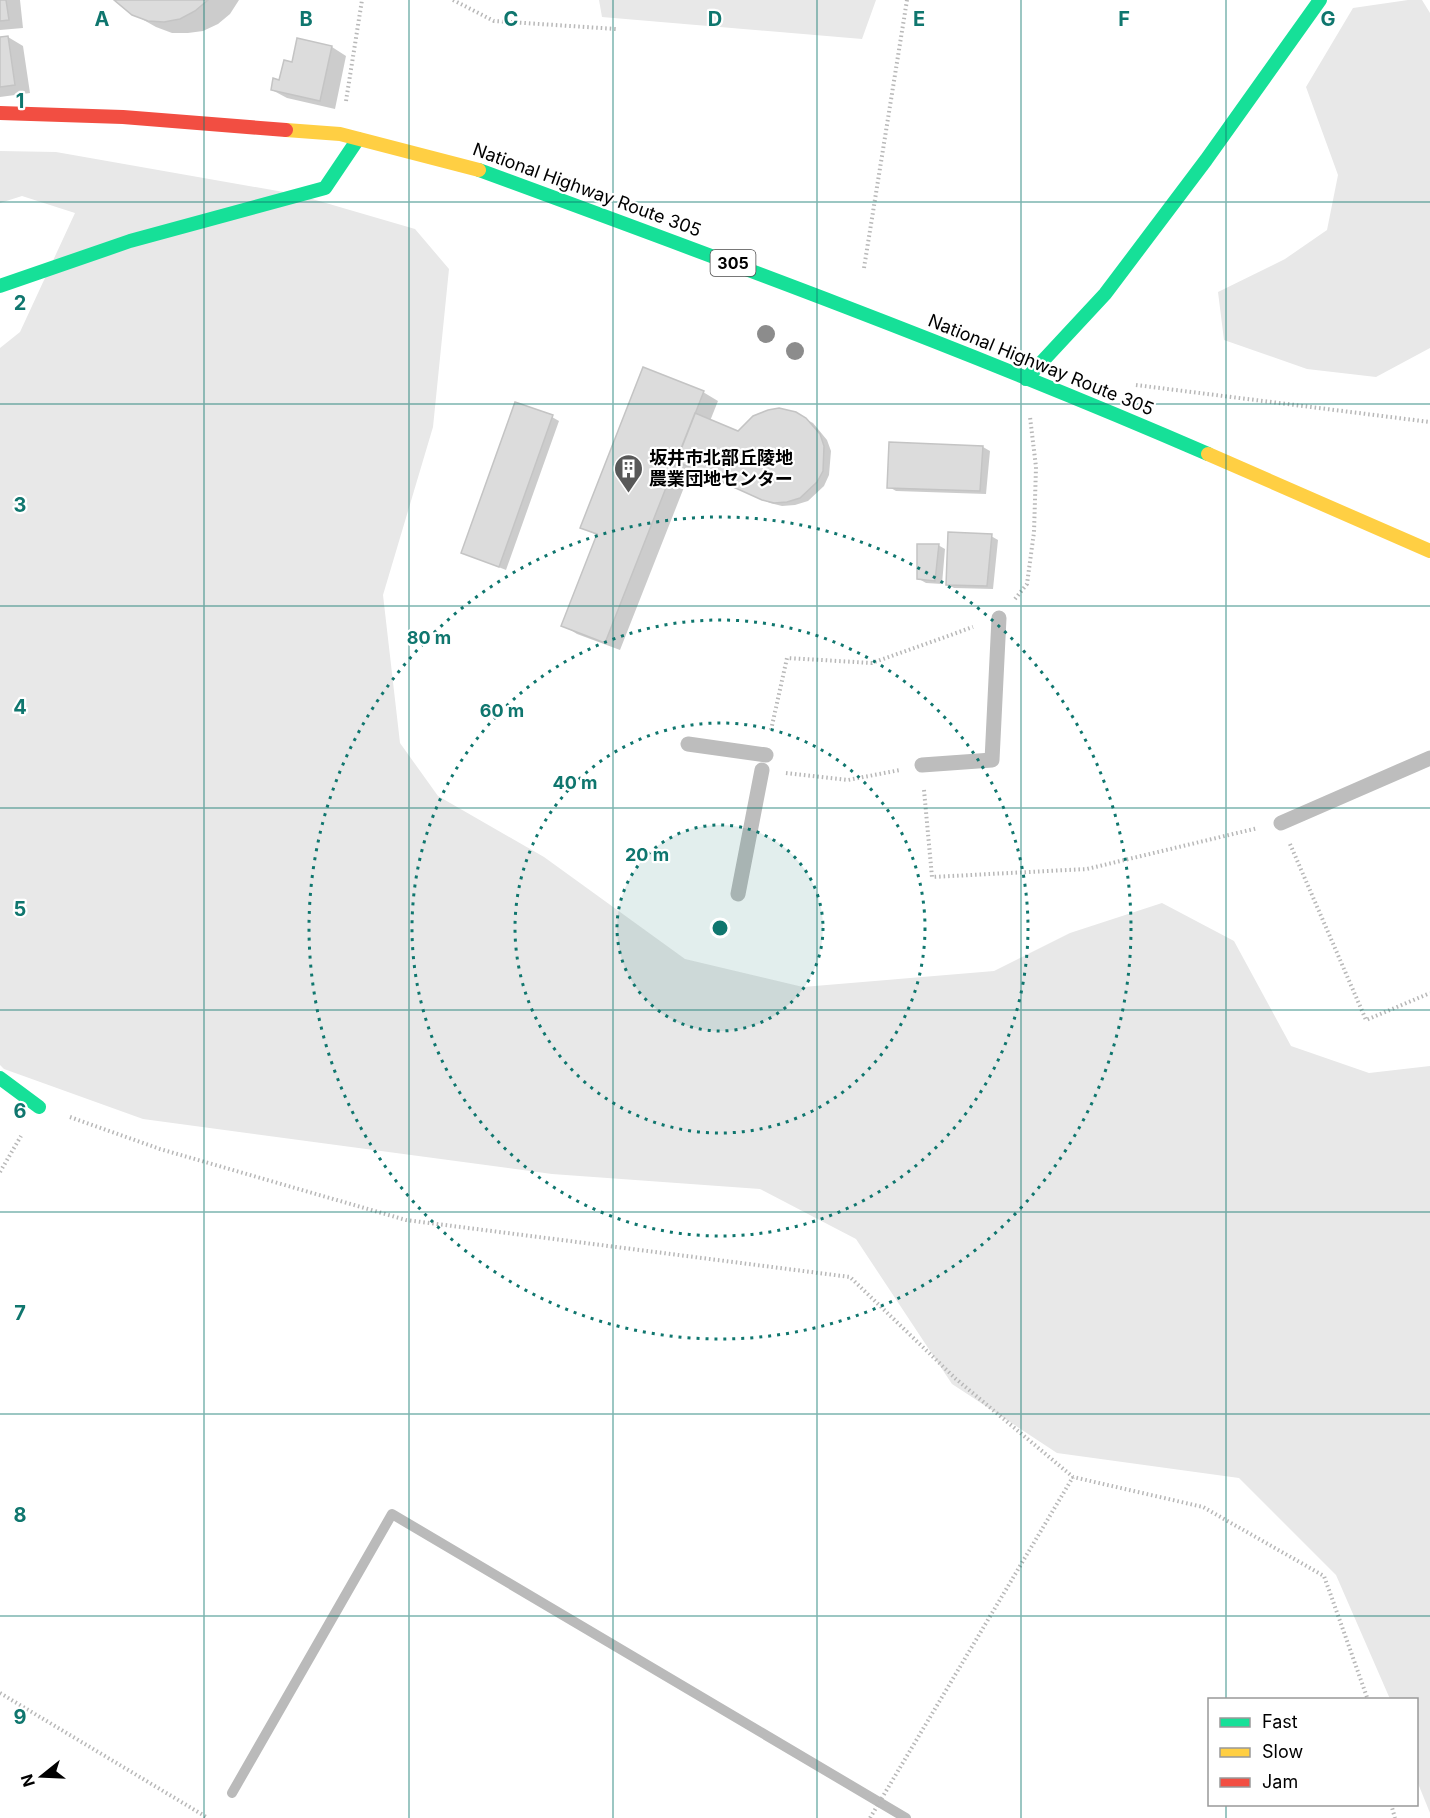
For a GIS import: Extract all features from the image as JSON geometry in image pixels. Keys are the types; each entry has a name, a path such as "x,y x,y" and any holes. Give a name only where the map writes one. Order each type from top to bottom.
{"main road":[{"path":"1026,379 1105,294 1206,160 1320,0"},
{"name":"National Highway Route 305","path":"0,114 123,117 340,134 476,169 828,299 1145,427 1430,551"},
{"path":"0,286 130,241 325,188 358,139"},
{"path":"0,1078 39,1107"}],"lane":[{"path":"922,765 992,760 999,618"},
{"path":"688,744 764,763 738,894"},
{"path":"1281,823 1430,758"}],"path":[{"path":"340,134 362,0"},
{"path":"453,0 494,21 616,29"},
{"path":"864,268 907,0"},
{"path":"1026,379 1036,467 1034,532 1027,584 999,618 872,663 787,658 764,763 848,780 922,765 932,877 1086,869 1281,823 1366,1020 1430,993"},
{"path":"1134,385 1430,422"},
{"path":"0,1172 39,1107 160,1149 406,1220 850,1277 956,1379 1072,1477 1203,1507 1324,1576 1367,1698"},
{"path":"870,1818 1072,1477"},
{"path":"0,1693 208,1818"}],"shaded area":[{"path":"599,0 876,0 862,39 602,17"},
{"path":"1422,0 1430,13 1430,348 1376,377 1307,369 1224,340 1218,292 1285,259 1327,230 1338,175 1306,87 1353,8"},
{"path":"0,151 56,152 295,194 415,229 449,269 433,427 383,595 400,743 438,796 544,857 685,959 803,987 994,971 1070,933 1162,903 1234,941 1291,1046 1369,1073 1430,1066 1430,1813 1418,1783 1418,1698 1390,1698 1336,1575 1239,1478 1057,1453 952,1384 856,1239 760,1189 552,1174 143,1119 4,1069 0,1065 0,348 20,332 75,213 22,196 0,203"}],"building":[{"path":"0,0 6,0 9,20 0,21"},
{"path":"114,0 208,0 195,11 180,19 164,22 148,21 132,15"},
{"path":"8,36 15,85 0,87 0,37"},
{"path":"297,38 332,46 320,101 271,90 273,78 279,80 284,60 292,62"},
{"name":"坂井市北部丘陵地 農業団地センター","path":"643,367 704,391 605,643 561,626 597,534 580,528"},
{"path":"515,402 553,415 499,567 461,553"},
{"path":"779,408 796,412 806,418 820,434 824,446 823,471 817,482 800,498 774,503 762,500 676,461 695,413 738,431 753,416"},
{"path":"889,442 983,446 980,491 887,488"},
{"path":"948,532 992,534 987,586 946,585"},
{"path":"917,544 939,544 935,581 917,579"}],"waterway":[{"path":"232,1793 392,1514 906,1818"}],"traffic: fast":[{"path":"1026,379 1105,294 1206,160 1320,0"},
{"path":"0,286 130,241 325,188 358,139"},
{"path":"479,170 936,342 1208,454"},
{"path":"0,1078 39,1107"}],"traffic: slow":[{"path":"286,130 340,134 479,170"},
{"path":"1208,454 1430,551"}],"traffic: jam":[{"path":"0,113 123,117 286,130"}],"place":[{"name":"坂井市北部丘陵地 農業団地センター","path":"628,494"}]}
